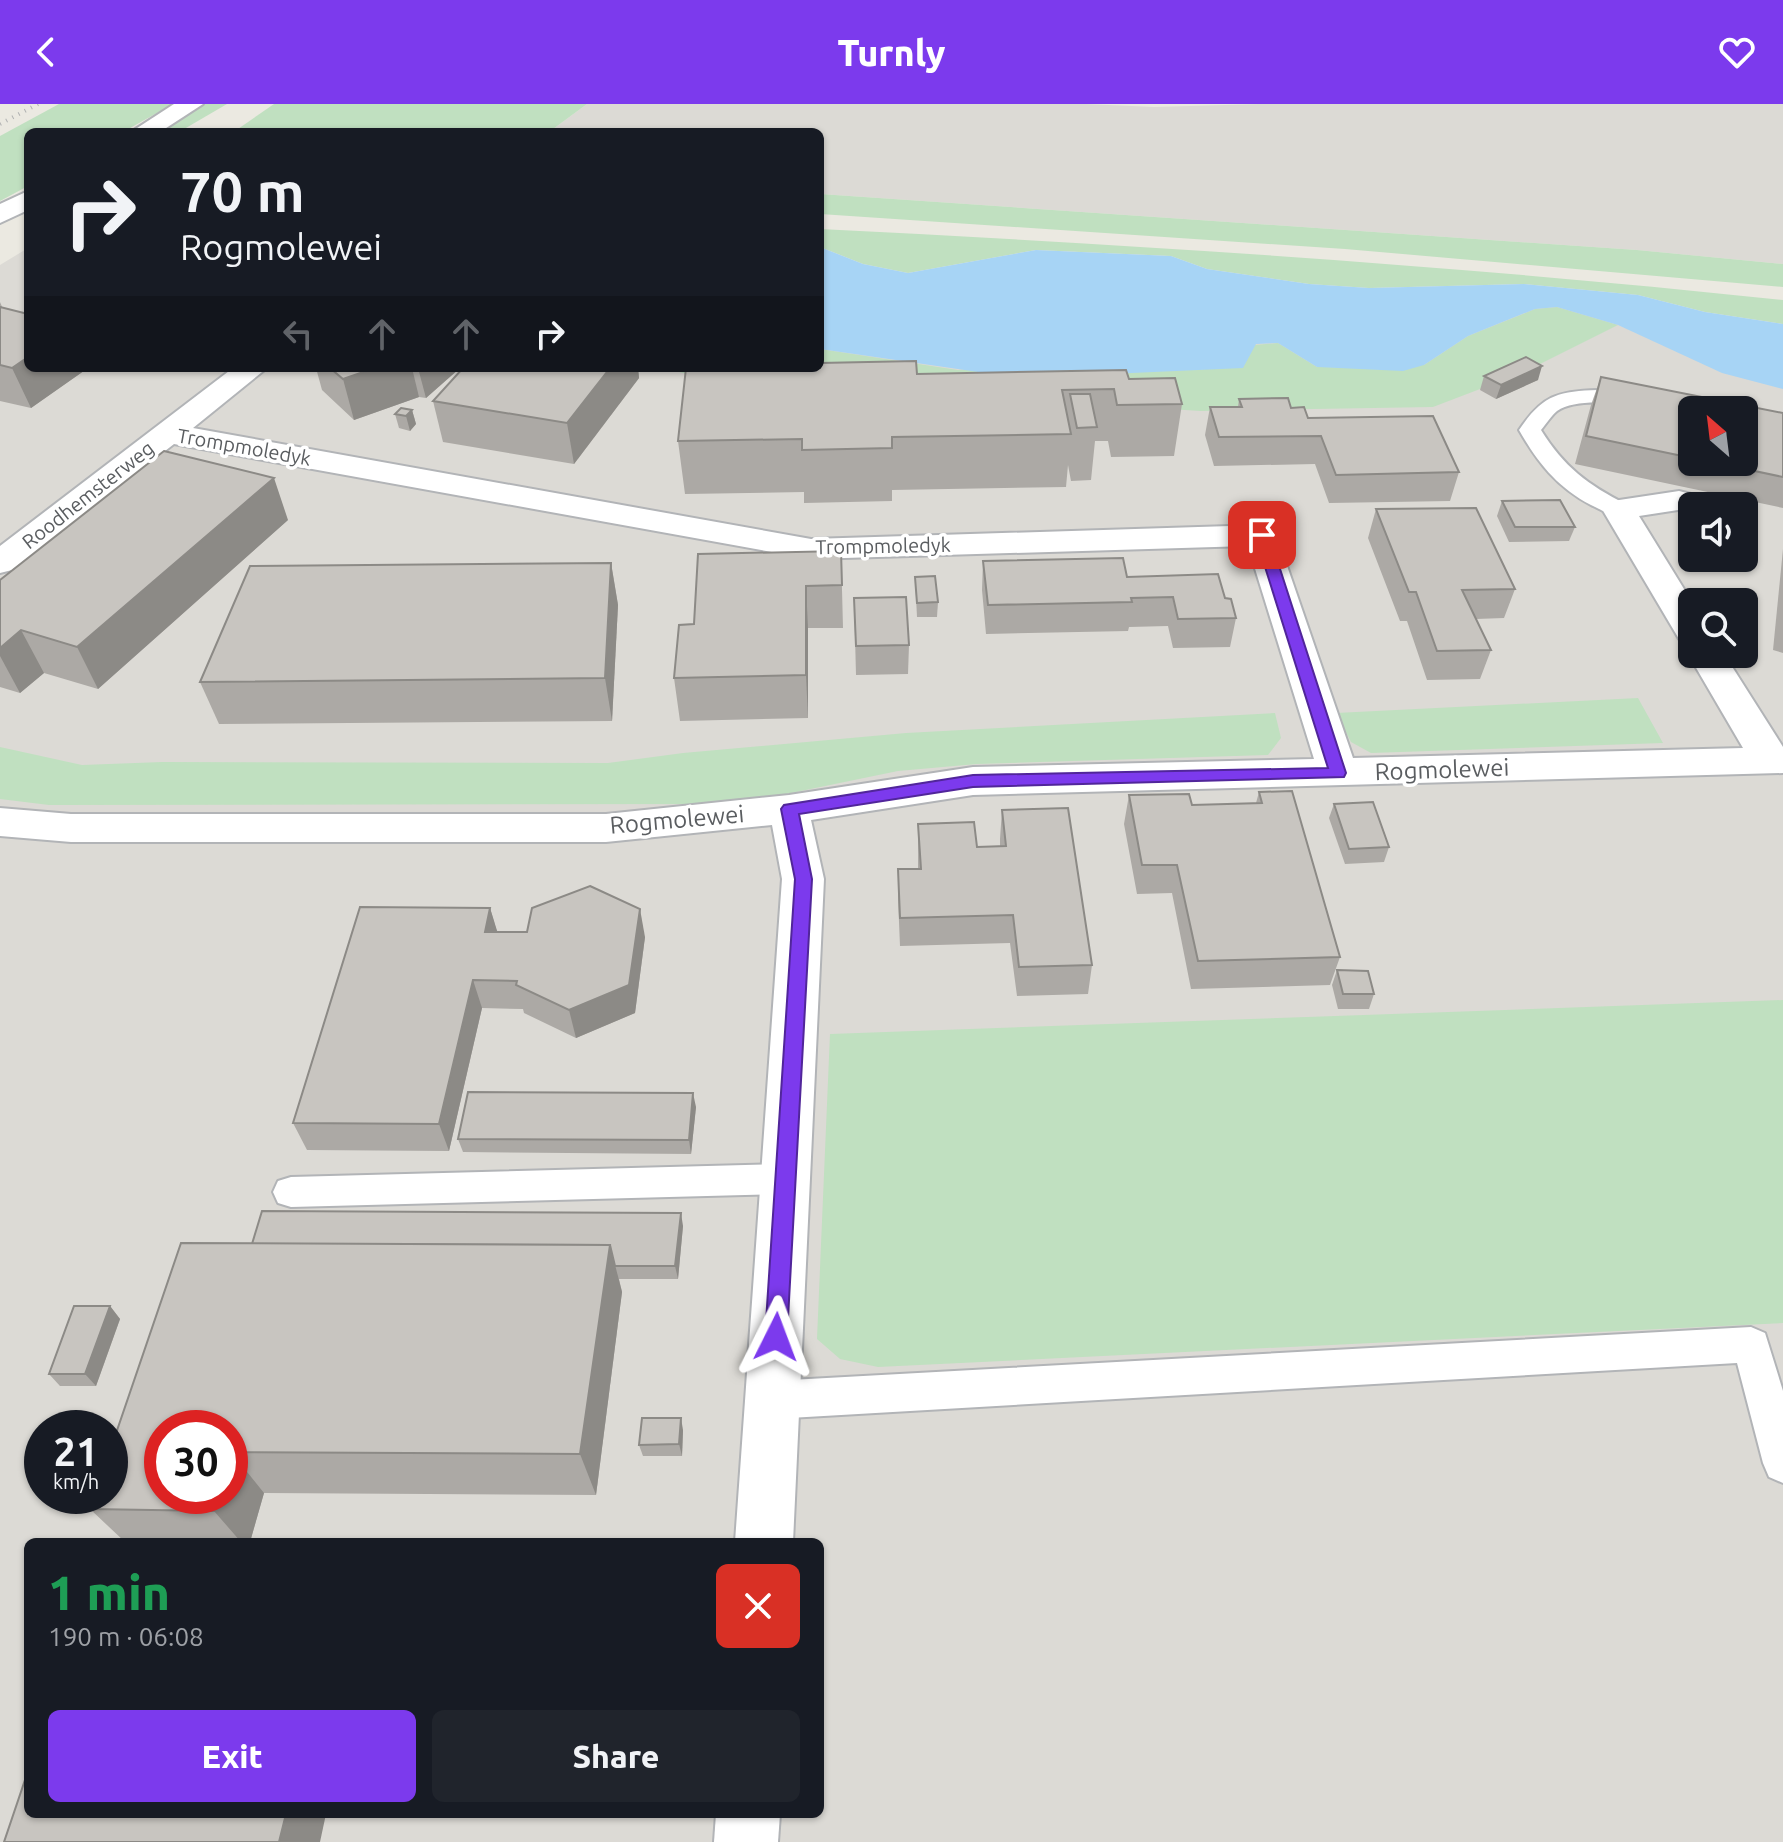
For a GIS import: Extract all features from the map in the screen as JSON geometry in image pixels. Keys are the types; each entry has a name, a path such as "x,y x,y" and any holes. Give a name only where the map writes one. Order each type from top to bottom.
{"street":[{"path":"150,128 191,104"},
{"path":"0,215 24,201"},
{"name":"Roodhemsterweg","path":"0,563 247,372"},
{"name":"Trompmoledyk","path":"167,433 811,549 1262,535 1338,773"},
{"path":"1678,501 1618,509 1678,608"},
{"path":"1715,668 1777,760"},
{"name":"Rogmolewei","path":"0,822 71,828 606,828 789,809 973,781 1777,760"},
{"path":"764,1538 803,879 789,809"},
{"path":"746,1842 748,1818"}],"lane":[{"path":"1618,509 1570,486 1545,456 1530,430 1552,404 1593,396 1678,407"},
{"path":"291,1192 786,1179"},
{"path":"772,1400 1751,1345 1778,1422 1783,1463"}],"shaded area":[{"path":"587,104 1086,104 1154,107 1261,104 1783,104 1783,264 1637,250 824,194 824,128 554,128"},
{"path":"24,250 24,372 824,372 824,271 1555,297 1783,345 1783,1842 0,1842 0,265"}],"green space":[{"path":"59,104 173,104 130,128 24,128 24,188 0,201 0,136"},
{"path":"205,104 227,104 186,128 166,128"},
{"path":"274,104 587,104 554,128 239,128"},
{"path":"824,194 1637,250 1783,264 1783,287 1345,249 824,214"},
{"path":"824,229 1302,258 1663,288 1783,300 1783,324 1705,312 1638,295 1524,284 1369,288 1309,284 1207,269 1171,256 1036,250 908,273 863,264 824,249"},
{"path":"1557,307 1618,325 1522,373 1433,407 1201,411 721,381 679,372 824,372 824,350 958,370 1278,343 1317,367 1424,365 1468,336 1535,309"},
{"path":"1638,698 1663,743 1371,753 1351,742 1336,713"},
{"path":"1275,713 1281,738 1268,755 977,764 898,771 738,804 49,805 0,799 0,747 82,765 162,762 608,763 683,753 906,733"},
{"path":"1783,1000 1783,1323 878,1367 840,1359 817,1339 830,1034"}],"water":[{"path":"824,249 863,264 908,273 1036,250 1171,256 1207,269 1309,284 1369,288 1524,284 1638,295 1705,312 1783,324 1783,389 1722,373 1618,325 1557,307 1535,309 1468,336 1424,365 1403,371 1317,367 1278,343 1256,344 1243,368 1020,378 824,350"}],"building":[{"path":"0,307 24,313 24,360 12,368 0,365"},
{"path":"1526,357 1542,366 1501,385 1484,376"},
{"path":"916,361 917,374 1126,370 1129,379 1175,378 1182,404 1117,405 1114,389 1062,390 1071,434 892,437 892,448 802,450 802,439 678,441 686,372 824,372 824,363"},
{"path":"335,372 363,372 343,379"},
{"path":"459,372 607,372 567,423 433,401"},
{"path":"1601,377 1697,396 1678,396 1678,455 1586,436"},
{"path":"1070,394 1090,394 1097,427 1077,428"},
{"path":"1288,398 1291,408 1304,407 1308,418 1433,416 1459,472 1336,475 1321,436 1219,437 1210,407 1242,407 1239,399"},
{"path":"401,408 412,410 406,416 395,414"},
{"path":"1758,408 1783,413 1783,477 1758,472"},
{"path":"164,451 274,478 77,647 21,630 0,648 0,580"},
{"path":"1560,500 1575,527 1515,527 1502,501"},
{"path":"1476,508 1515,589 1462,590 1491,650 1437,651 1416,592 1409,592 1376,509"},
{"path":"841,551 842,585 806,586 806,675 674,678 679,625 694,624 698,554"},
{"path":"1123,558 1127,577 1218,574 1225,598 1231,599 1236,618 1178,619 1173,597 1131,598 1132,602 988,605 983,561"},
{"path":"611,563 605,678 200,682 250,566"},
{"path":"935,576 938,602 917,603 915,577"},
{"path":"906,597 909,645 856,646 854,598"},
{"path":"1292,791 1340,957 1198,961 1177,865 1142,865 1129,795 1189,794 1192,805 1262,803 1259,792"},
{"path":"1373,802 1389,847 1349,849 1334,804"},
{"path":"1068,808 1092,965 1019,967 1013,915 900,918 898,869 921,869 918,824 974,822 977,847 1006,846 1002,810"},
{"path":"590,886 640,909 629,985 569,1010 516,985 517,981 473,980 439,1124 293,1123 360,907 490,908 485,932 527,932 532,908"},
{"path":"1337,970 1368,971 1374,994 1343,994"},
{"path":"468,1092 693,1093 689,1140 458,1139"},
{"path":"262,1211 681,1213 675,1266 615,1266 610,1245 252,1244"},
{"path":"181,1243 610,1245 580,1454 248,1452 248,1410 144,1410 144,1510 128,1510 128,1410 124,1410"},
{"path":"74,1306 110,1306 85,1374 49,1374"},
{"path":"642,1418 681,1418 679,1444 639,1445"},
{"path":"24,1783 24,1818 285,1818 279,1842 4,1842"}],"railway":[{"path":"0,124 38,104"}],"route":[{"path":"776,1337 803,879 789,809 973,781 1338,773 1262,535"}]}
